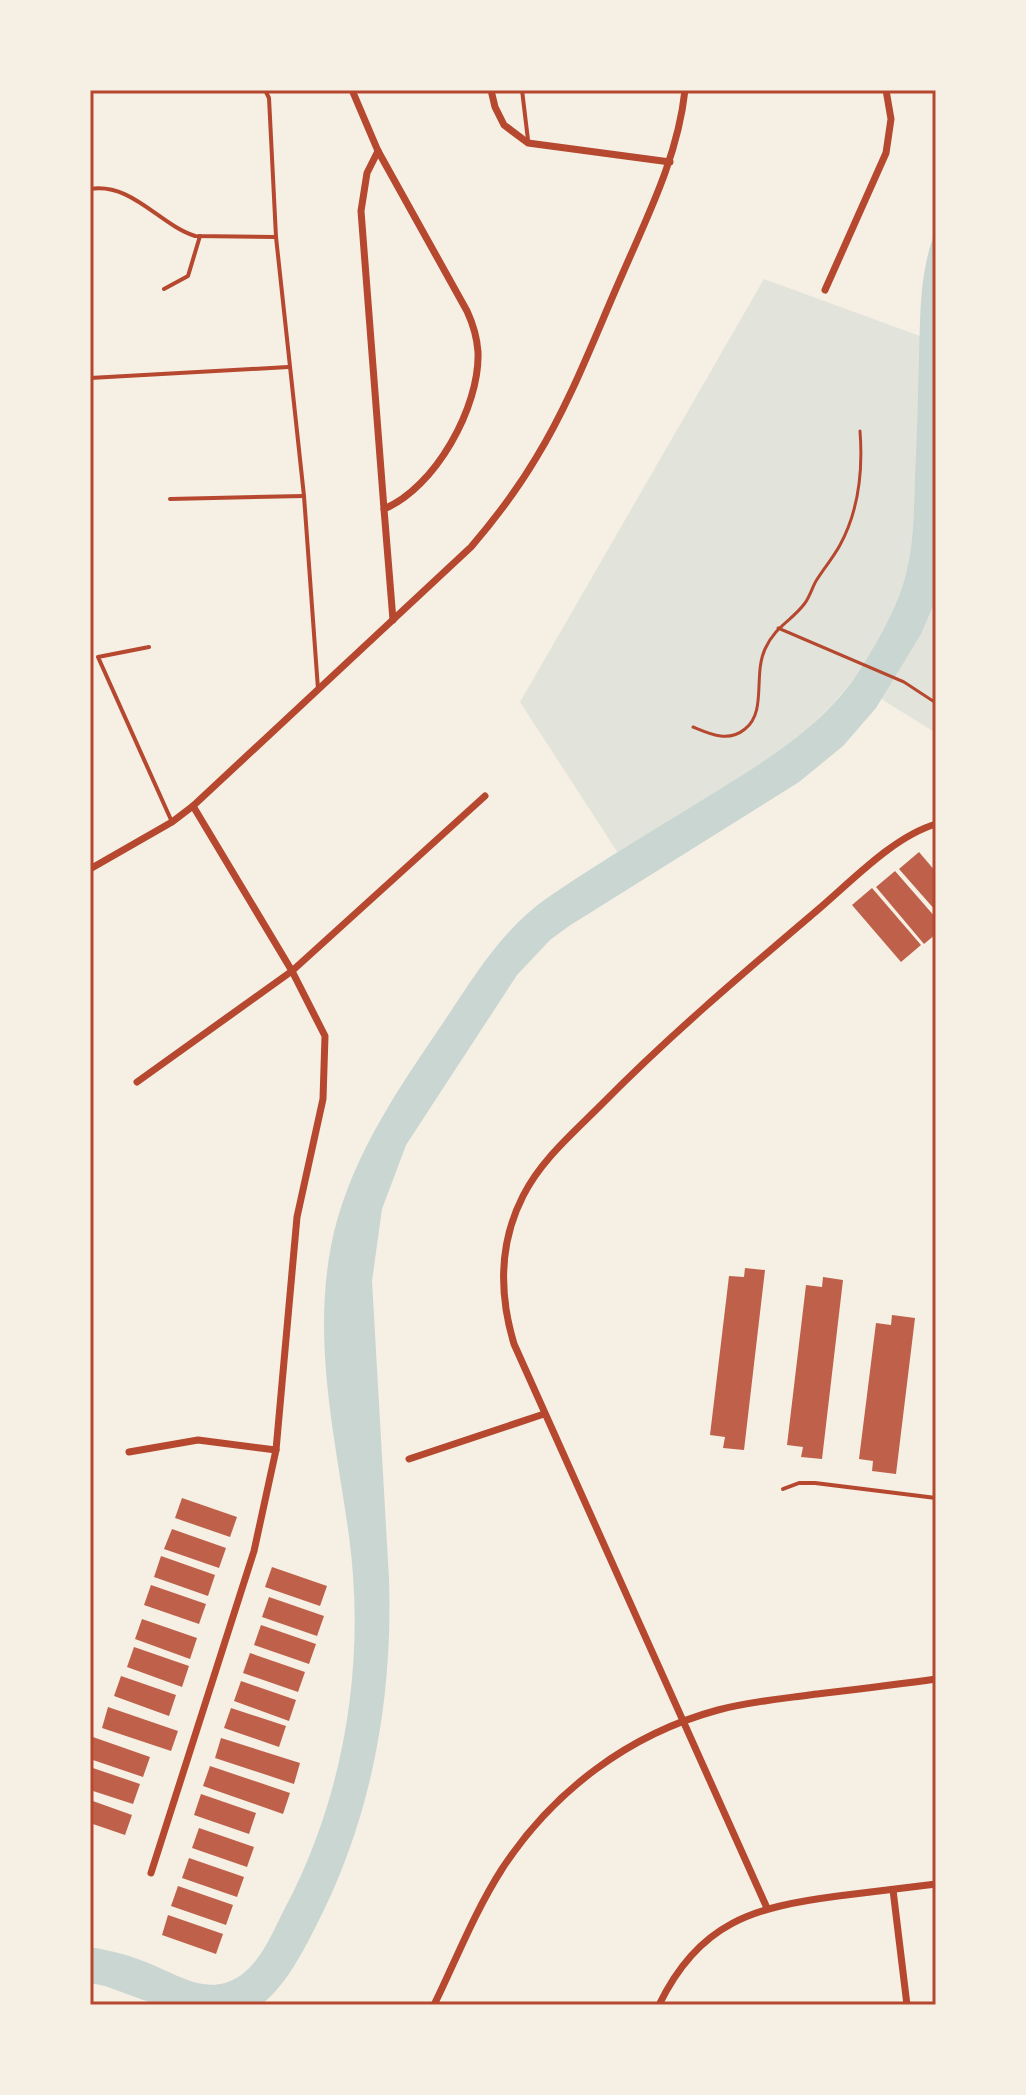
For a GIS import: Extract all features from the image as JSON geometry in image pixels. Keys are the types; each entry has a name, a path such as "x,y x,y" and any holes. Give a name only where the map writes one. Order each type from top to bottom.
{"street":[{"path":"352,90 378,151 467,311 478,353 469,400 444,453 417,488 384,509"},
{"path":"491,90 504,125 528,143 670,162"},
{"path":"90,869 172,822 193,806 471,547 532,466 568,395 670,162 685,90"},
{"path":"825,290 886,153 891,119 886,90"},
{"path":"378,151 367,173 361,211 393,620"},
{"path":"137,1082 292,971 485,796"},
{"path":"151,1873 254,1551 276,1450 297,1217 323,1099 325,1036 292,971 193,806"},
{"path":"767,1908 514,1344 504,1306 505,1248 519,1204 533,1179 557,1150 652,1053 901,841 936,824"},
{"path":"409,1459 544,1414"},
{"path":"129,1452 198,1440 276,1450"},
{"path":"434,2005 493,1884 557,1800 605,1761 684,1721 750,1703 936,1679"},
{"path":"659,2005 676,1975 699,1947 730,1924 767,1908 936,1884"},
{"path":"893,1890 907,2005"}],"lane":[{"path":"265,90 269,98 276,237 304,496 318,689"},
{"path":"522,90 528,143"},
{"path":"90,189 111,190 132,199 184,232 200,236 276,237"},
{"path":"164,289 188,276 200,236"},
{"path":"90,378 288,367"},
{"path":"170,499 304,496"},
{"path":"149,647 98,657 172,822"},
{"path":"783,1489 799,1483 815,1483 936,1498"}],"path":[{"path":"693,727 724,737 740,733 752,722 758,708 760,665 769,640 804,605 842,542 859,483 860,431"},
{"path":"778,628 904,682 936,703"}],"shaded area":[{"path":"936,228 936,599 921,634 876,708 843,746 799,782 569,926 550,940 517,975 406,1145 382,1209 372,1281 389,1579 387,1670 382,1715 364,1803 334,1889 297,1961 285,1980 261,2005 157,2005 90,1983 90,1947 116,1952 194,1982 215,1985 236,1978 254,1962 268,1941 306,1865 336,1774 352,1679 354,1584 327,1385 324,1309 334,1232 353,1175 411,1071 479,969 518,923 570,882 737,779 794,740 828,709 858,673 894,608 909,559 914,518 922,292 926,261"},
{"path":"764,279 920,336 936,336 936,733 886,702 855,677 832,705 776,753 713,796 618,853 520,702"}],"building":[{"path":"919,852 936,872 936,911 899,869"},
{"path":"895,871 936,918 936,934 924,944 876,887"},
{"path":"872,888 921,945 901,962 852,905"},
{"path":"745,1268 765,1270 744,1450 723,1448 725,1437 710,1435 729,1276 744,1277"},
{"path":"823,1277 843,1280 822,1459 801,1457 803,1447 787,1445 806,1285 822,1287"},
{"path":"892,1315 915,1318 896,1474 872,1471 873,1461 859,1459 876,1323 891,1325"},
{"path":"182,1498 237,1517 230,1537 175,1518"},
{"path":"172,1529 226,1548 219,1568 164,1549"},
{"path":"161,1556 215,1575 208,1596 154,1577"},
{"path":"272,1567 327,1586 320,1606 265,1587"},
{"path":"151,1585 206,1604 199,1624 144,1605"},
{"path":"269,1597 324,1616 317,1636 262,1617"},
{"path":"142,1619 197,1638 190,1659 135,1639"},
{"path":"261,1625 316,1644 309,1664 254,1645"},
{"path":"134,1647 189,1666 182,1687 127,1667"},
{"path":"250,1653 305,1672 298,1692 243,1673"},
{"path":"121,1676 176,1695 169,1716 114,1696"},
{"path":"241,1681 296,1700 289,1721 234,1701"},
{"path":"108,1707 178,1731 171,1751 102,1728"},
{"path":"231,1708 286,1726 279,1747 224,1728"},
{"path":"90,1736 150,1757 143,1777 90,1759"},
{"path":"221,1738 300,1763 294,1784 215,1758"},
{"path":"210,1766 290,1793 283,1814 203,1786"},
{"path":"90,1767 140,1784 133,1804 90,1790"},
{"path":"201,1794 256,1813 249,1834 194,1815"},
{"path":"90,1800 132,1815 125,1835 90,1823"},
{"path":"199,1828 254,1847 247,1867 192,1848"},
{"path":"189,1858 244,1877 237,1897 182,1878"},
{"path":"178,1886 233,1905 226,1925 171,1906"},
{"path":"168,1915 223,1934 216,1954 162,1935"}]}
